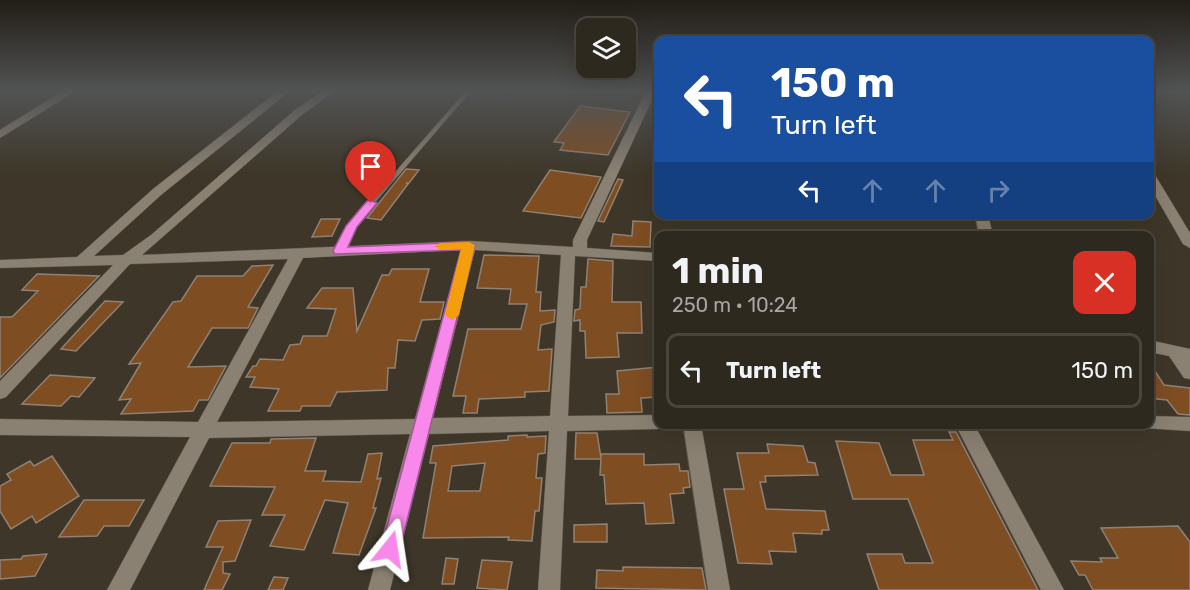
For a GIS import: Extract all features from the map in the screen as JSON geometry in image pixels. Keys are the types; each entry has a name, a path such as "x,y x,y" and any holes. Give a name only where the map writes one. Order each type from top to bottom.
{"street":[{"path":"0,135 27,119"},
{"path":"81,261 157,192 251,119"},
{"path":"0,392 126,260 156,238 292,119"},
{"path":"549,590 559,423 574,251 638,119"},
{"path":"1154,183 1180,223 1190,244"},
{"path":"0,264 298,254 469,245 654,257"},
{"path":"379,590 424,425 469,245"},
{"path":"118,590 298,254"},
{"path":"1154,347 1183,354 1190,372"},
{"path":"0,427 204,430 654,422"},
{"path":"1154,423 1190,424"},
{"path":"693,429 718,590"},
{"path":"967,429 1053,590"}],"lane":[{"path":"339,251 357,219 446,119"}],"building":[{"path":"571,119 627,119 608,155 560,150 564,143 554,142"},
{"path":"406,169 419,170 409,183 406,183 408,184 381,220 367,218"},
{"path":"550,170 601,177 581,218 523,211"},
{"path":"618,179 623,180 604,222 598,221"},
{"path":"321,219 340,219 332,236 312,237"},
{"path":"633,221 651,222 650,247 611,246 613,234 632,236"},
{"path":"484,255 539,256 536,292 541,292 540,311 555,310 554,322 541,325 538,350 552,349 549,391 525,392 525,397 479,399 477,413 463,413 466,396 453,396 468,329 521,329 527,304 509,304 511,289 477,288"},
{"path":"588,259 613,261 612,302 641,302 642,333 617,333 619,357 586,358 585,331 580,331 580,320 574,321 575,310 580,309 581,287 586,287"},
{"path":"273,265 248,307 258,308 248,328 212,328 188,367 226,366 208,400 199,400 193,411 121,414 131,399 119,400 141,363 129,364 173,302 181,301 197,276 243,276 252,266"},
{"path":"392,269 429,269 420,302 444,302 440,319 422,320 415,341 398,340 395,368 388,368 387,390 337,392 330,406 302,406 300,411 268,411 279,389 250,387 255,377 246,377 253,366 256,366 260,359 283,360 290,345 300,344 303,336 327,336 336,309 307,308 322,288 353,288 357,331 382,275 389,275"},
{"path":"37,274 99,276 0,378 0,317 12,317 38,291 22,290"},
{"path":"105,301 123,302 76,351 61,349"},
{"path":"654,367 654,397 641,398 642,412 607,413 606,394 619,394 617,371"},
{"path":"1154,370 1164,385 1190,388 1190,415 1178,414 1167,400 1154,399"},
{"path":"50,375 95,378 79,397 71,396 61,406 22,404"},
{"path":"949,432 956,432 1038,590 879,590 867,554 902,554 905,563 933,563 908,499 853,499 836,441 879,443 891,475 924,475 913,440 953,440"},
{"path":"576,433 597,433 601,458 601,454 644,454 644,465 679,464 680,471 688,471 690,487 683,488 684,493 670,494 674,523 646,524 644,503 606,504 604,475 600,475 601,459 575,459"},
{"path":"508,436 546,436 545,453 538,454 536,478 542,478 539,511 535,511 532,541 508,540 509,537 423,538 436,463 430,463 433,446 508,440","holes":["485,463 480,491 448,491 452,466"]},
{"path":"316,438 305,471 326,471 323,481 361,482 368,454 382,453 377,479 381,478 373,508 376,508 359,555 333,553 348,503 325,500 304,550 270,546 285,515 262,515 275,487 210,486 232,443 270,443 271,439"},
{"path":"767,444 803,446 808,462 815,463 818,475 765,476 766,482 760,482 766,509 825,511 829,530 822,530 822,534 793,533 796,552 769,551 772,564 738,563 724,489 744,489 737,453 769,453"},
{"path":"52,456 79,496 36,523 32,516 11,529 0,511 0,486 11,480 7,474 30,461 34,466"},
{"path":"84,500 144,500 129,526 104,526 97,536 59,537"},
{"path":"251,520 235,561 223,562 223,573 230,574 222,590 204,590 223,547 206,547 218,521"},
{"path":"607,524 607,542 574,542 574,525"},
{"path":"1178,526 1190,542 1190,590 1093,590 1085,575 1079,575 1071,561 1102,562 1100,558 1118,558 1101,528"},
{"path":"47,554 35,576 0,579 0,560"},
{"path":"446,558 458,559 454,584 442,584"},
{"path":"482,560 512,562 507,590 477,588"},
{"path":"623,567 702,568 706,590 596,588 597,570 623,571"},
{"path":"274,577 288,578 283,590 268,590"}],"slow traffic":[{"path":"440,246 469,245 452,315"}],"route":[{"path":"371,203 352,226 339,251 469,245 390,549"}]}
